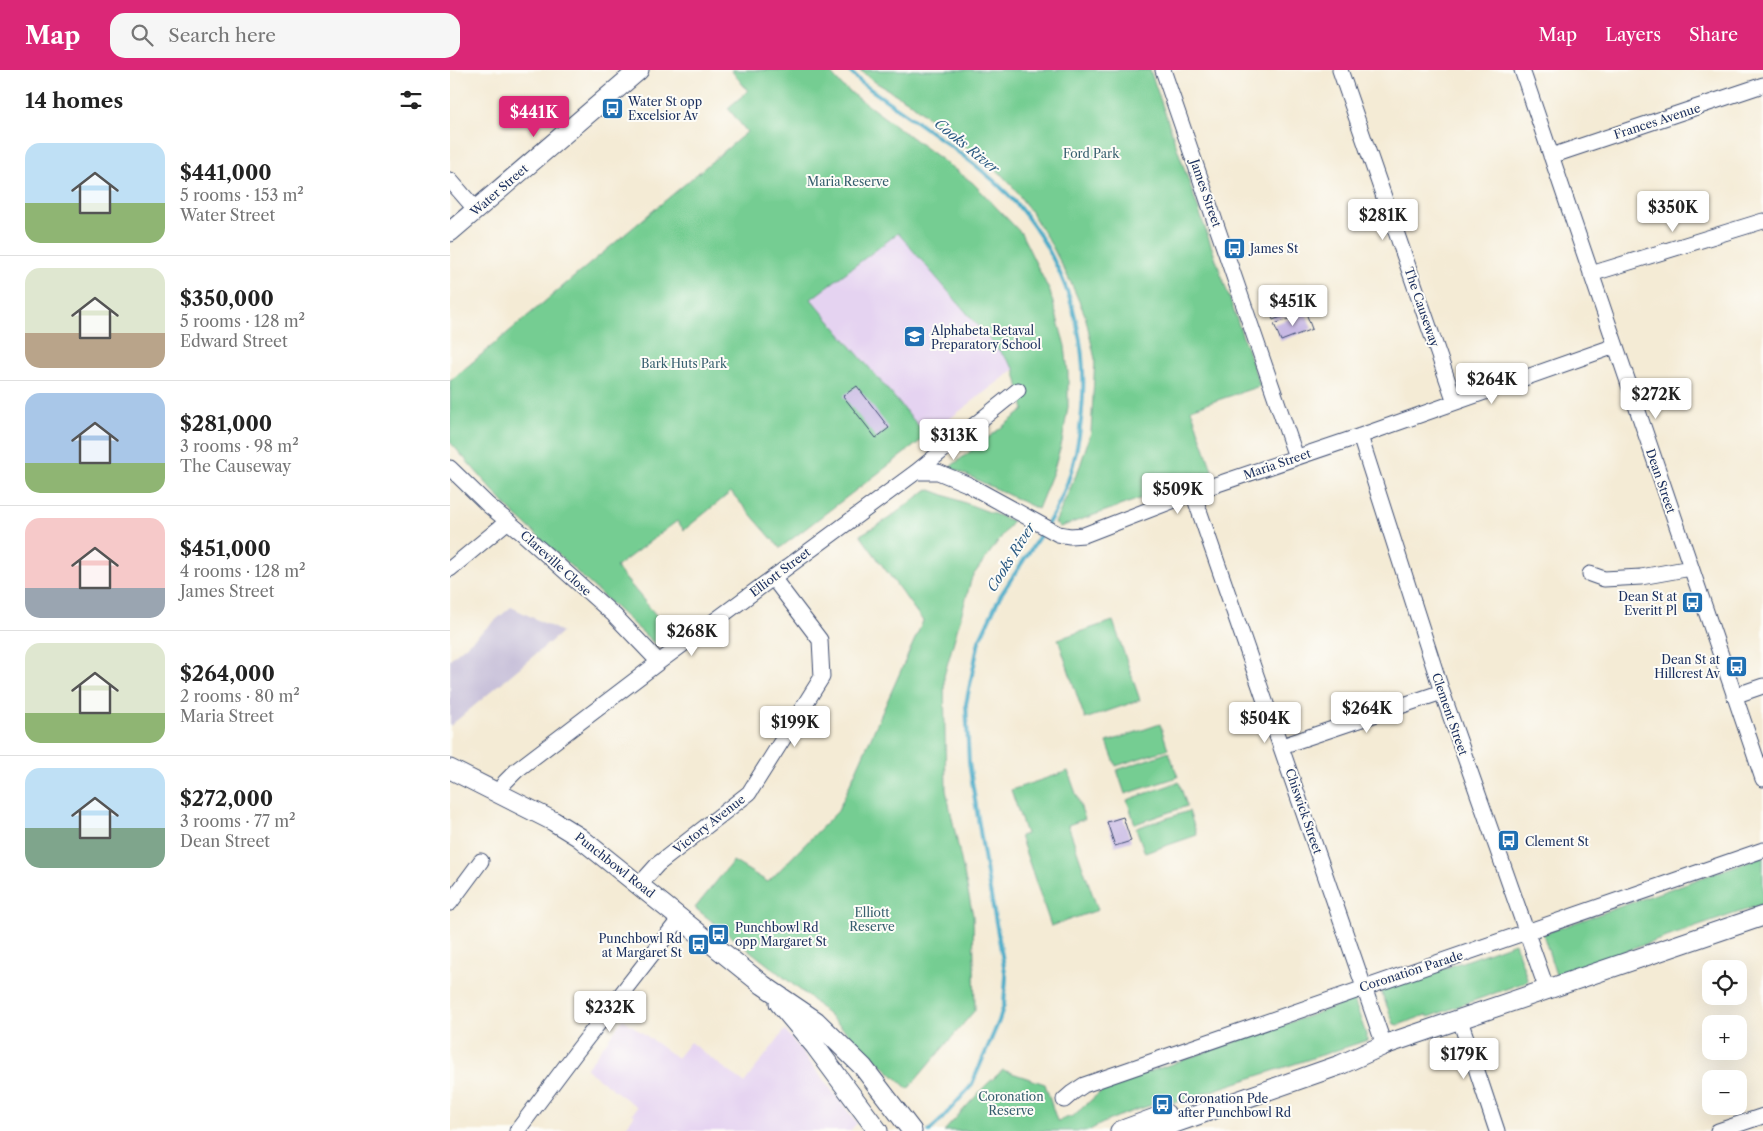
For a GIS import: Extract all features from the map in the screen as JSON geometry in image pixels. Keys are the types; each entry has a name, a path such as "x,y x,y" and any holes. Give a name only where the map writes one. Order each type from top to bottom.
{"main road":[{"name":"Water Street","path":"450,232 639,70"},
{"name":"Punchbowl Road","path":"450,769 553,821 580,837 764,985 816,1021 863,1067 911,1129"},
{"path":"1120,1131 1184,1107 1334,1057 1384,1045 1460,1020 1763,916"},
{"name":"Punchbowl Road","path":"764,985 815,1046 878,1131"},
{"path":"1152,1131 1340,1065 1384,1045"}],"street":[{"name":"James Street","path":"1163,70 1296,457"},
{"name":"The Causeway","path":"1340,70 1455,402"},
{"name":"Dean Street","path":"1522,70 1763,779"},
{"name":"Frances Avenue","path":"1551,156 1763,85"},
{"path":"450,180 476,210"},
{"path":"1591,274 1763,221"},
{"name":"Maria Street","path":"916,472 938,472 967,484 1058,534 1070,536 1084,535 1193,493 1615,346"},
{"name":"Elliott Street","path":"498,794 505,782 517,770 659,662 916,472 1018,390"},
{"name":"Clement Street","path":"1360,436 1442,692 1547,990"},
{"name":"Clareville Close","path":"450,468 488,505 614,615 659,662"},
{"name":"Chiswick Street","path":"1193,493 1384,1045"},
{"path":"450,569 508,522"},
{"path":"1590,574 1604,579 1641,577 1691,568"},
{"name":"Victory Avenue","path":"640,884 658,864 750,793 822,677 820,640 773,578"},
{"path":"1734,696 1763,686"},
{"path":"1282,746 1442,692"},
{"name":"Coronation Parade","path":"1064,1100 1084,1085 1364,986 1763,850"},
{"path":"450,903 480,861"},
{"path":"517,1131 681,917"},
{"path":"1460,1020 1497,1131"},
{"path":"1718,1131 1763,1116"}],"shaded area":[{"name":"Alphabeta Retaval Preparatory School","path":"898,233 1015,369 927,436 811,299"},
{"path":"511,607 562,632 450,726 450,659"},
{"path":"623,1019 677,1058 690,1042 744,1083 785,1030 857,1123 850,1131 623,1131 635,1115 632,1114 637,1107 586,1069"}],"green space":[{"name":"Bark Huts Park","path":"731,70 828,70 842,86 973,183 1021,233 1050,292 1065,346 1068,373 1068,407 1062,442 1053,472 1038,509 950,467 1024,410 1014,368 898,233 811,299 927,436 780,548 731,492 684,530 677,521 616,567 670,632 655,644 510,510 450,442 450,381 747,132 728,108 748,91"},
{"name":"Ford Park","path":"860,70 1150,70 1260,386 1191,409 1213,473 1060,527 1055,523 1080,466 1091,432 1095,359 1085,315 1052,246 1013,187 999,172 912,104 875,82"},
{"name":"Elliott Reserve","path":"928,489 1013,521 972,577 944,676 946,790 973,915 975,1010 908,1089 809,997 695,908 733,861 768,882 838,811 923,621 860,535 888,519"},
{"path":"1113,621 1140,700 1085,719 1058,639"},
{"path":"1160,724 1168,749 1116,766 1107,742"},
{"path":"1169,752 1178,777 1125,794 1117,770"},
{"path":"1068,771 1085,819 1068,825 1098,910 1051,926 1020,836 1026,834 1011,790"},
{"path":"1179,782 1187,806 1135,824 1127,800"},
{"path":"1189,811 1197,835 1145,853 1136,828"},
{"path":"1763,856 1763,904 1556,975 1543,934"},
{"path":"1515,943 1528,981 1429,1017 1426,1015 1398,1025 1394,1024 1381,991"},
{"name":"Coronation Reserve","path":"1354,1000 1368,1040 1174,1103 1171,1099 1139,1109 1088,1131 944,1131 986,1085 1003,1070 1045,1084 1057,1121 1073,1116 1106,1087"}],"building":[{"path":"1303,292 1309,307 1273,320 1267,304"},
{"path":"1306,313 1312,329 1281,341 1274,324"},
{"path":"857,386 889,428 876,438 843,396"},
{"path":"1123,817 1131,841 1115,846 1107,822"}],"waterway":[{"name":"Cooks River","path":"848,70 863,84 966,158 1004,191 1025,215 1044,242 1058,270 1070,300 1078,331 1083,363 1083,395 1074,463 1063,495 1047,525"},
{"name":"Cooks River","path":"929,1131 971,1086 999,1021 1004,1004 1006,977 969,763 966,704 979,641 1000,596 1043,531"}],"place":[{"name":"Water St opp Excelsior Av","path":"612,108"},
{"name":"James St","path":"1234,248"},
{"name":"Alphabeta Retaval Preparatory School","path":"915,337"},
{"name":"Dean St at Everitt Pl","path":"1693,603"},
{"name":"Dean St at Hillcrest Av","path":"1736,666"},
{"name":"Clement St","path":"1509,841"},
{"name":"Punchbowl Rd opp Margaret St","path":"719,934"},
{"name":"Punchbowl Rd at Margaret St","path":"698,945"},
{"name":"Coronation Pde after Punchbowl Rd","path":"1162,1105"}],"park label":[{"name":"Maria Reserve","path":"848,181"}]}
